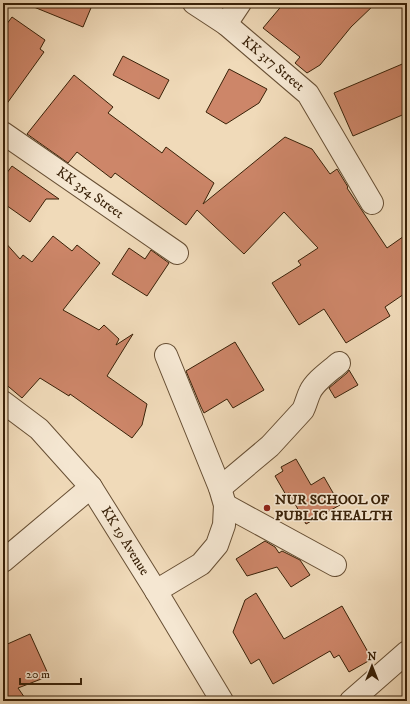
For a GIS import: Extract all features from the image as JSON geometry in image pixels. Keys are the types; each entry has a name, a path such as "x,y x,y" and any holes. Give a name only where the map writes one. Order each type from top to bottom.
{"street":[{"name":"KK 317 Street","path":"194,3 226,24 308,94 372,203"},
{"path":"226,24 240,3"},
{"name":"KK 354 Street","path":"3,133 177,253"},
{"path":"156,591 202,564 217,545 224,525 222,496 166,355"},
{"path":"222,496 303,410 309,393 314,386 339,363"},
{"name":"KK 19 Avenue","path":"3,402 39,429 91,487 222,701"},
{"path":"3,561 91,487"},
{"path":"222,496 335,565"},
{"path":"351,701 407,652"}],"building":[{"path":"24,3 93,3 83,27"},
{"path":"284,3 376,3 351,27 320,65 307,73 295,63 300,57 263,28"},
{"path":"12,17 45,40 40,49 44,52 3,109 3,29"},
{"path":"123,56 169,80 159,99 113,75"},
{"path":"407,62 407,113 353,136 334,93"},
{"path":"229,69 267,89 259,103 226,124 206,112"},
{"path":"74,75 113,107 108,113 162,153 166,147 214,183 203,204 285,137 312,149 330,174 337,169 348,187 347,188 387,248 407,234 407,292 385,307 390,316 346,343 324,309 299,325 272,283 301,265 298,261 318,248 284,212 244,254 197,210 186,225 115,173 111,178 77,152 68,163 27,134"},
{"path":"12,166 59,199 46,199 30,222 3,203 3,178"},
{"path":"53,236 72,251 77,245 100,263 63,310 99,330 104,325 119,339 116,345 133,334 107,376 147,404 142,425 132,438 70,394 69,396 40,378 22,398 3,382 3,240 20,259 23,255 32,262"},
{"path":"129,248 145,259 151,250 169,263 147,296 112,274"},
{"path":"235,342 264,390 233,408 227,399 204,413 186,371"},
{"path":"349,370 358,385 335,398 329,388"},
{"path":"296,459 311,485 324,477 340,505 306,524 289,493 286,495 275,476 283,471 281,467"},
{"path":"265,541 275,547 279,553 282,551 300,560 310,575 291,587 277,567 247,576 236,559"},
{"path":"256,593 284,639 342,606 372,659 349,672 339,655 334,658 330,651 273,684 259,659 251,664 233,632 245,600"},
{"path":"30,634 49,676 18,688 27,701 3,701 3,646"}],"place":[{"name":"NUR SCHOOL OF PUBLIC HEALTH","path":"267,508"}]}
